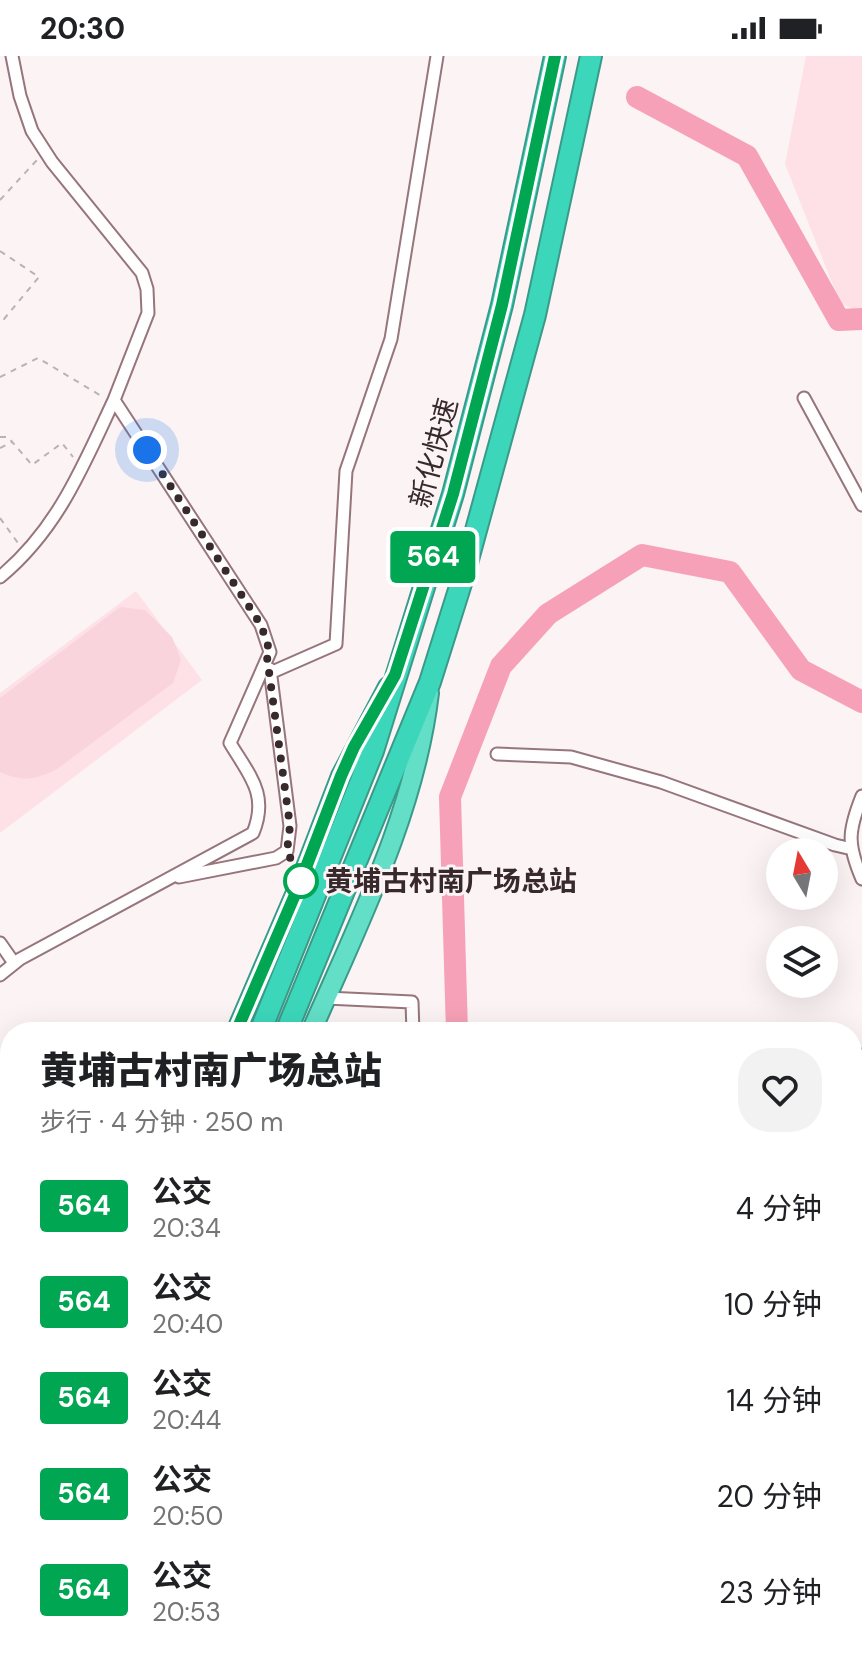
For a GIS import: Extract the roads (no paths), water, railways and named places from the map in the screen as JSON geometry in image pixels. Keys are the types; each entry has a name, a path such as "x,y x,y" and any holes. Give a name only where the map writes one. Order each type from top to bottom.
{"highway":[{"name":"新化快速","path":"264,1022 361,783 453,494 502,305 555,56"},
{"path":"290,1022 430,682 488,492 535,315 591,56"},
{"path":"240,1022 300,883 341,776 395,675"},
{"path":"315,1022 383,866 403,810 421,751 430,682"}],"street":[{"path":"0,577 47,531 63,506 113,402 148,313 147,289 142,273 32,131 20,96 12,56"},
{"path":"270,673 336,644 346,471 391,339 437,56"},
{"path":"804,398 862,505"},
{"path":"0,975 14,963 253,833 260,815 258,792 230,743 270,652 261,625 113,402"},
{"path":"167,879 276,858 287,851 290,826 267,657"},
{"path":"497,754 571,757 661,782 852,849"},
{"path":"862,796 850,825 852,849 862,879"},
{"path":"0,943 14,963"},
{"path":"326,998 412,1002 413,1022"}],"waterway":[{"path":"637,97 747,156 839,320 862,319"},
{"path":"457,1022 450,797 501,666 548,614 642,555 730,572 801,670 862,702"}],"place":[{"name":"黄埔古村南广场总站","path":"301,881"}]}
